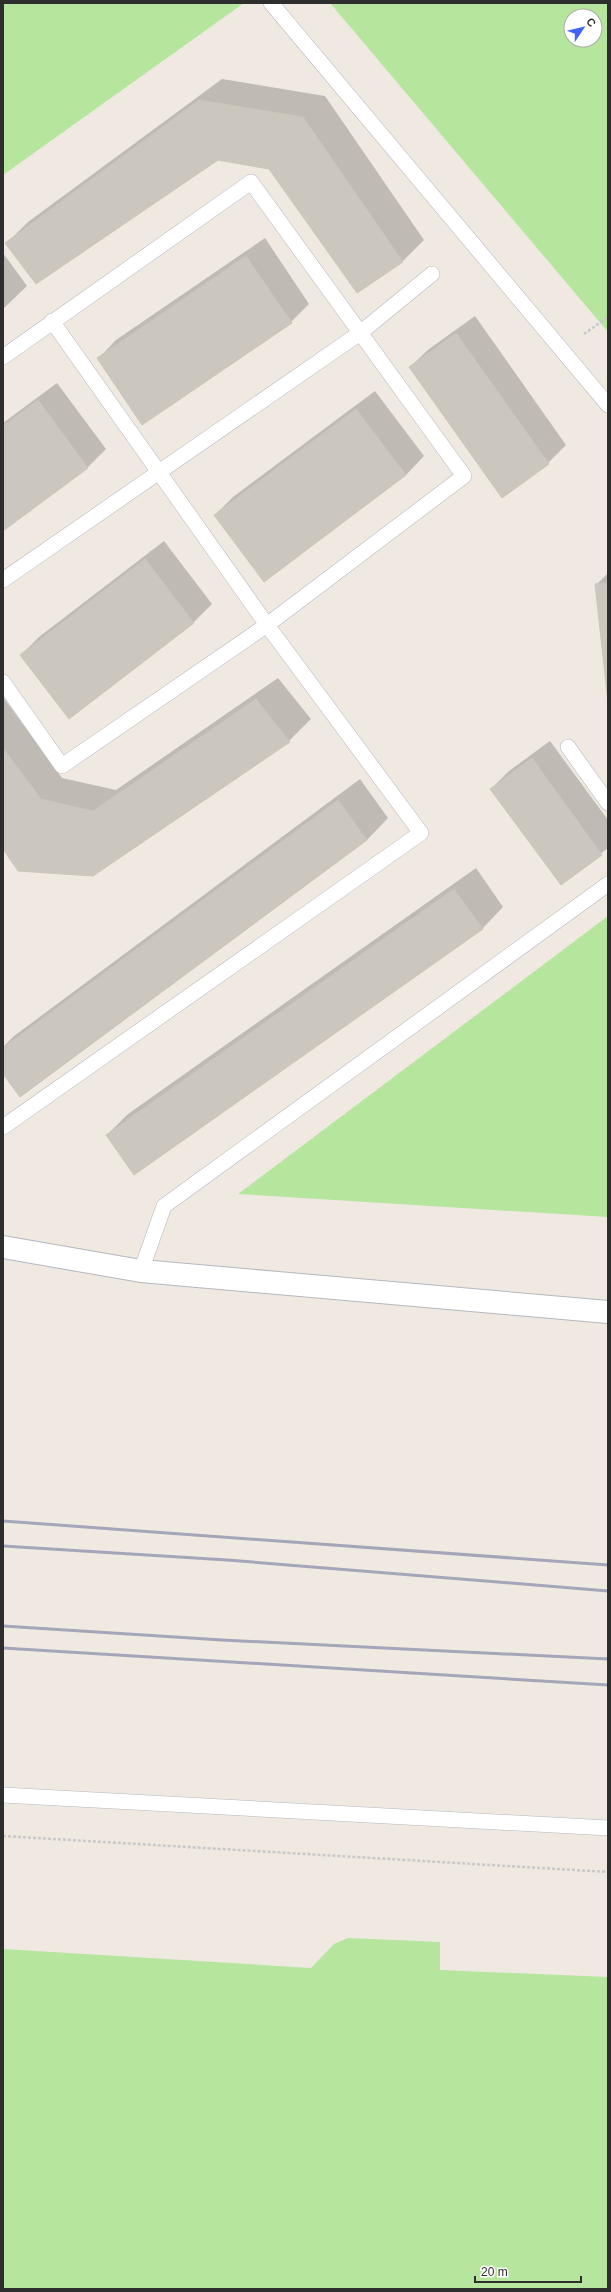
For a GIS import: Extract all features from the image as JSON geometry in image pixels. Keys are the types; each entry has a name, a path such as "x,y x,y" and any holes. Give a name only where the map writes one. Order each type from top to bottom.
{"street":[{"path":"3,1247 141,1271 608,1312"}],"lane":[{"path":"271,3 608,404"},
{"path":"3,357 251,182 464,476 267,625 62,766 3,682"},
{"path":"3,580 360,333 432,274"},
{"path":"3,1127 421,833 267,625 52,321"},
{"path":"568,747 608,803"},
{"path":"141,1271 164,1206 608,884"},
{"path":"3,1795 608,1828"}],"path":[{"path":"3,1836 608,1872"}],"green space":[{"path":"3,3 244,3 3,175"},
{"path":"330,3 608,3 608,332"},
{"path":"608,916 608,1217 238,1194"},
{"path":"348,1938 440,1942 440,1970 608,1977 608,2289 3,2289 3,1949 311,1968 334,1944"}],"building":[{"path":"199,100 303,117 403,262 357,293 269,169 218,160 36,284 5,243"},
{"path":"246,256 292,323 142,425 97,358"},
{"path":"456,333 549,464 502,498 409,367"},
{"path":"38,400 88,468 3,531 3,426"},
{"path":"356,409 406,475 264,582 214,515"},
{"path":"145,559 194,623 69,719 20,655"},
{"path":"608,583 608,702 595,584"},
{"path":"256,699 290,742 93,876 18,871 3,849 3,748 41,799 93,811"},
{"path":"532,758 602,855 561,885 490,789"},
{"path":"338,800 367,840 20,1097 3,1074 3,1048"},
{"path":"454,889 483,929 134,1175 106,1135"}],"railway":[{"path":"3,1521 608,1565"},
{"path":"3,1546 227,1560 608,1591"},
{"path":"3,1626 222,1640 608,1659"},
{"path":"3,1648 608,1685"}]}
